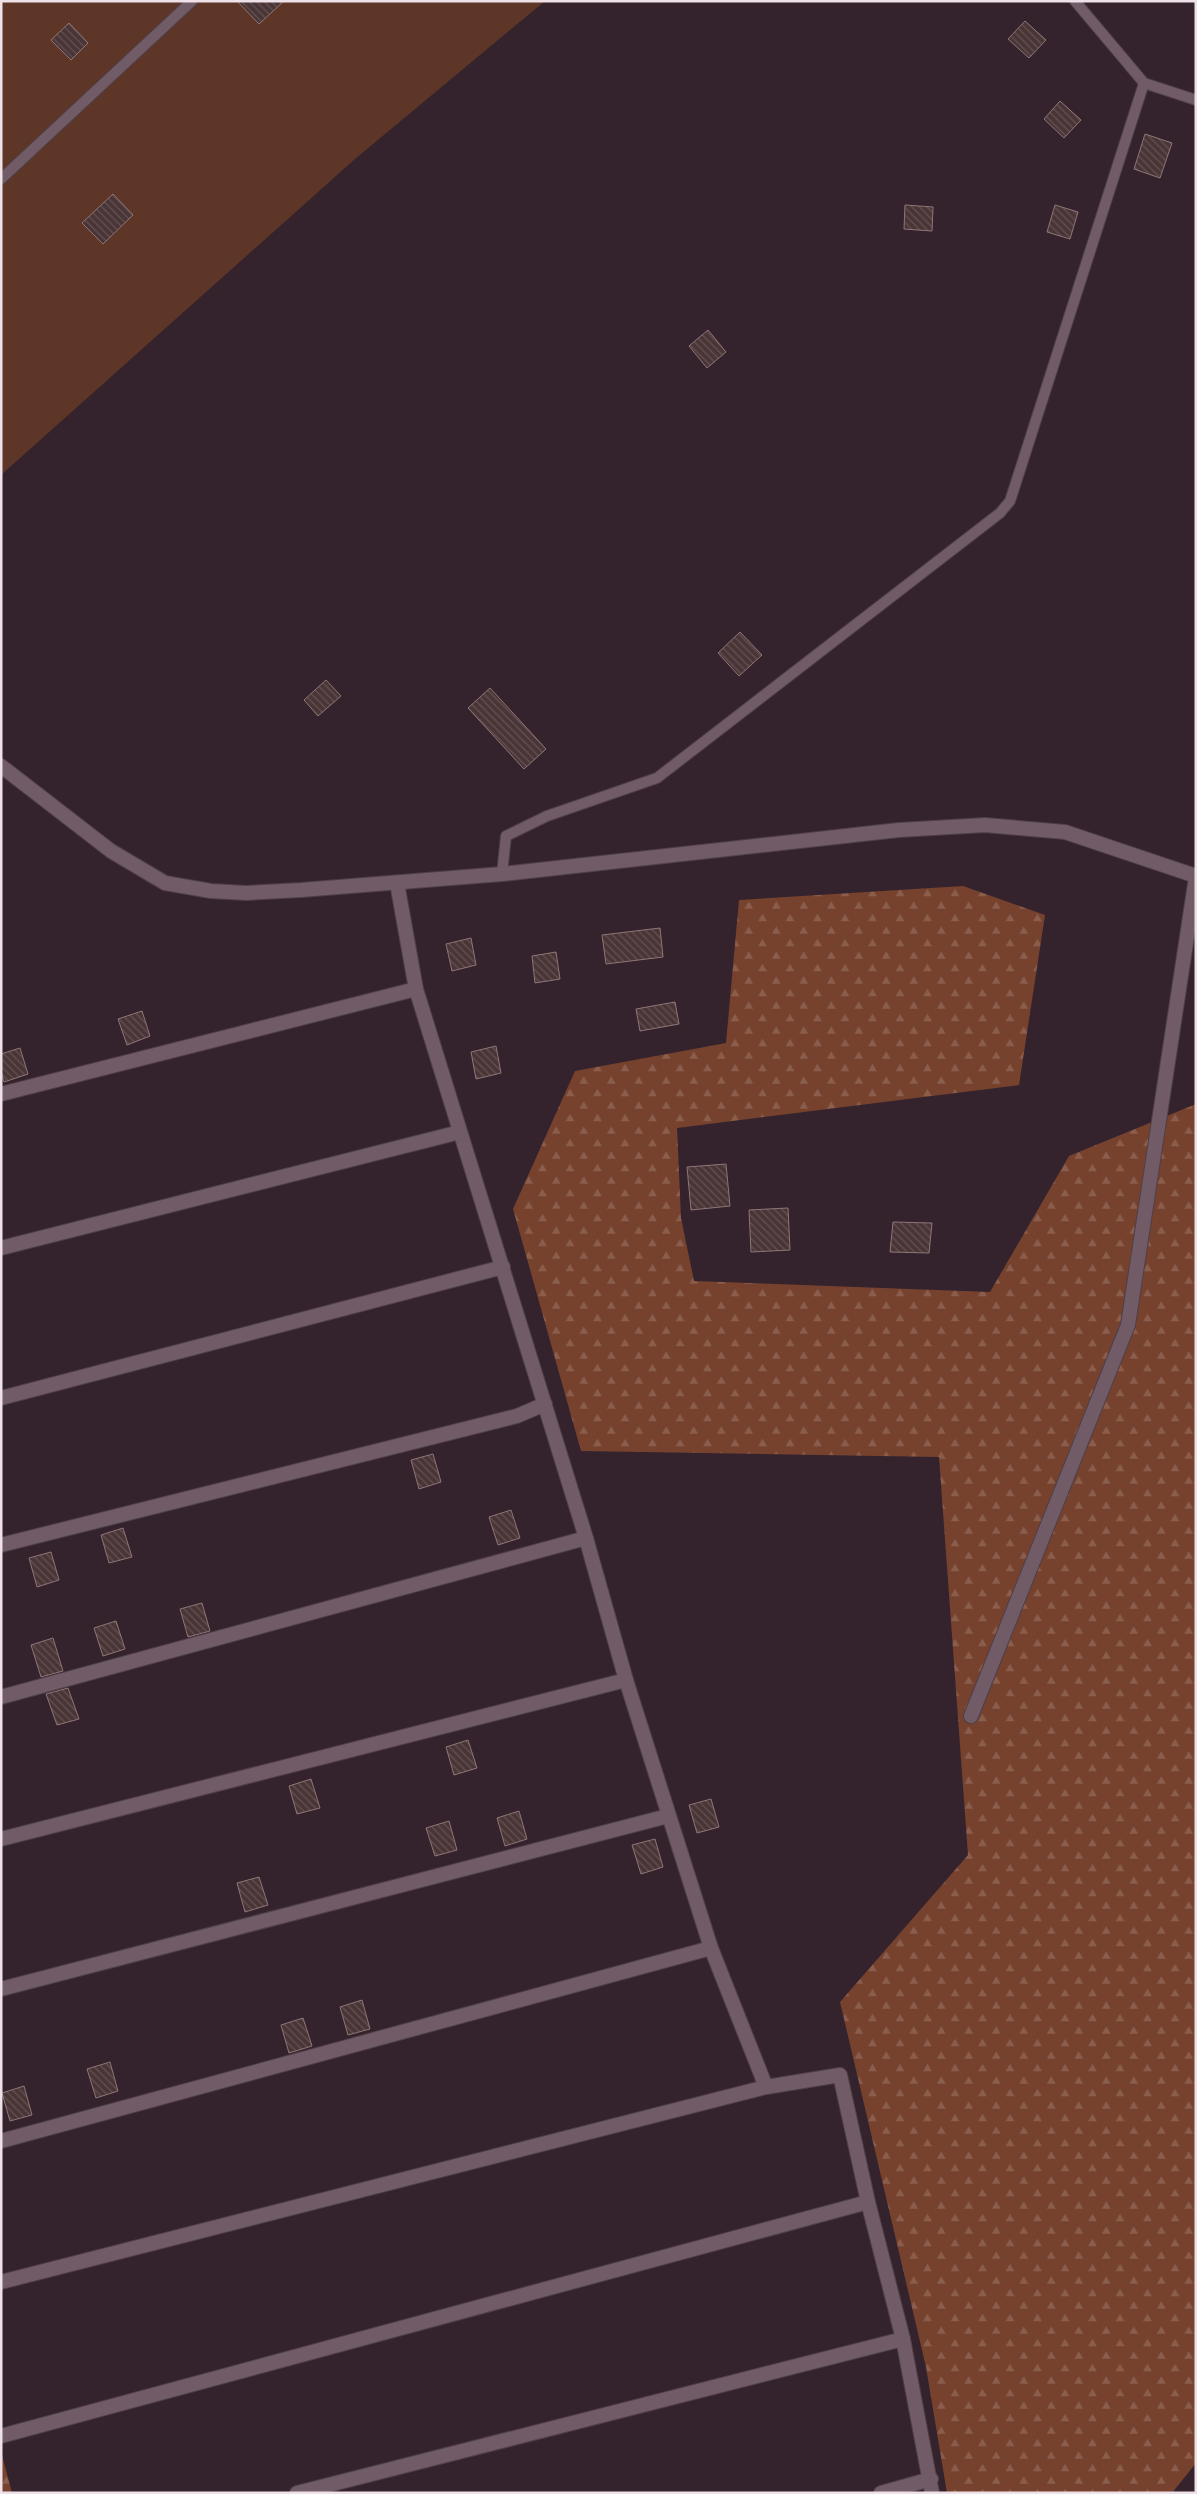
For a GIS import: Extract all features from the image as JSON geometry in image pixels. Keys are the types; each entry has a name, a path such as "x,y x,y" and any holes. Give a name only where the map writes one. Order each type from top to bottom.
{"street":[{"path":"1,766 111,851 165,883 211,891 246,893 397,883 502,874 899,830 984,825 1065,832 1196,877 1128,1325 971,1716"},
{"path":"397,883 416,989 586,1538 626,1680 711,1948 766,2087"},
{"path":"1,1094 416,989"},
{"path":"1,1248 460,1132"},
{"path":"1,1398 503,1267"},
{"path":"1,1545 517,1416 545,1404"},
{"path":"1,1697 586,1538"},
{"path":"1,1839 626,1680"},
{"path":"1,1989 668,1816"},
{"path":"1,2141 711,1948"},
{"path":"1,2282 766,2087 840,2075 868,2202 903,2339 931,2486 881,2493"},
{"path":"1,2436 868,2202"},
{"path":"297,2493 903,2339"}],"lane":[{"path":"1,179 192,1"},
{"path":"1075,1 1144,83 1196,100"},
{"path":"502,874 506,836 547,816 657,778 1000,512 1010,501 1144,83"}],"green space":[{"path":"963,886 1045,915 1019,1085 677,1128 681,1218 694,1281 990,1292 1069,1156 1196,1104 1196,2463 1172,2493 947,2493 926,2367 840,2002 968,1855 939,1457 581,1451 513,1209 575,1071 726,1043 739,900"},
{"path":"2,2455 12,2493 1,2493"}],"shaded area":[{"path":"1,1 545,1 355,159 1,475"}],"building":[{"path":"237,1 284,1 259,24"},
{"path":"1025,21 1046,40 1029,58 1008,39"},
{"path":"69,23 88,43 71,60 51,40"},
{"path":"1060,101 1081,120 1064,138 1044,119"},
{"path":"1145,134 1172,143 1160,178 1134,169"},
{"path":"113,194 133,215 103,244 82,223"},
{"path":"905,205 933,207 932,231 904,229"},
{"path":"1055,205 1078,212 1070,239 1047,232"},
{"path":"708,330 726,352 707,368 689,346"},
{"path":"740,632 762,655 739,676 718,653"},
{"path":"326,680 341,696 318,716 304,700"},
{"path":"490,688 546,749 524,769 468,708"},
{"path":"660,928 663,957 606,964 602,935"},
{"path":"471,938 476,965 452,971 446,944"},
{"path":"556,952 560,979 535,983 532,956"},
{"path":"675,1002 679,1024 640,1031 636,1009"},
{"path":"142,1011 150,1036 127,1045 118,1019"},
{"path":"496,1046 501,1073 476,1079 471,1052"},
{"path":"20,1048 28,1074 4,1082 1,1072 1,1054"},
{"path":"726,1164 730,1206 691,1210 687,1167"},
{"path":"788,1208 790,1250 751,1252 749,1210"},
{"path":"893,1222 932,1223 929,1253 890,1252"},
{"path":"433,1454 441,1482 419,1489 411,1460"},
{"path":"511,1510 520,1538 498,1545 489,1517"},
{"path":"123,1528 132,1557 109,1563 101,1535"},
{"path":"51,1552 59,1580 37,1587 29,1558"},
{"path":"202,1603 210,1631 188,1637 180,1609"},
{"path":"116,1621 125,1649 103,1656 94,1628"},
{"path":"53,1638 63,1671 41,1677 31,1645"},
{"path":"68,1688 79,1719 57,1725 46,1694"},
{"path":"468,1740 477,1768 454,1775 446,1747"},
{"path":"311,1779 320,1808 297,1814 289,1786"},
{"path":"711,1799 719,1827 697,1833 689,1805"},
{"path":"519,1811 527,1839 505,1846 497,1818"},
{"path":"449,1821 457,1850 435,1856 426,1828"},
{"path":"655,1839 663,1867 641,1874 632,1845"},
{"path":"259,1877 268,1905 245,1912 237,1883"},
{"path":"362,2000 370,2029 348,2035 340,2007"},
{"path":"303,2018 312,2046 289,2053 281,2025"},
{"path":"110,2062 118,2091 96,2098 87,2069"},
{"path":"24,2086 32,2115 10,2121 2,2093"}]}
